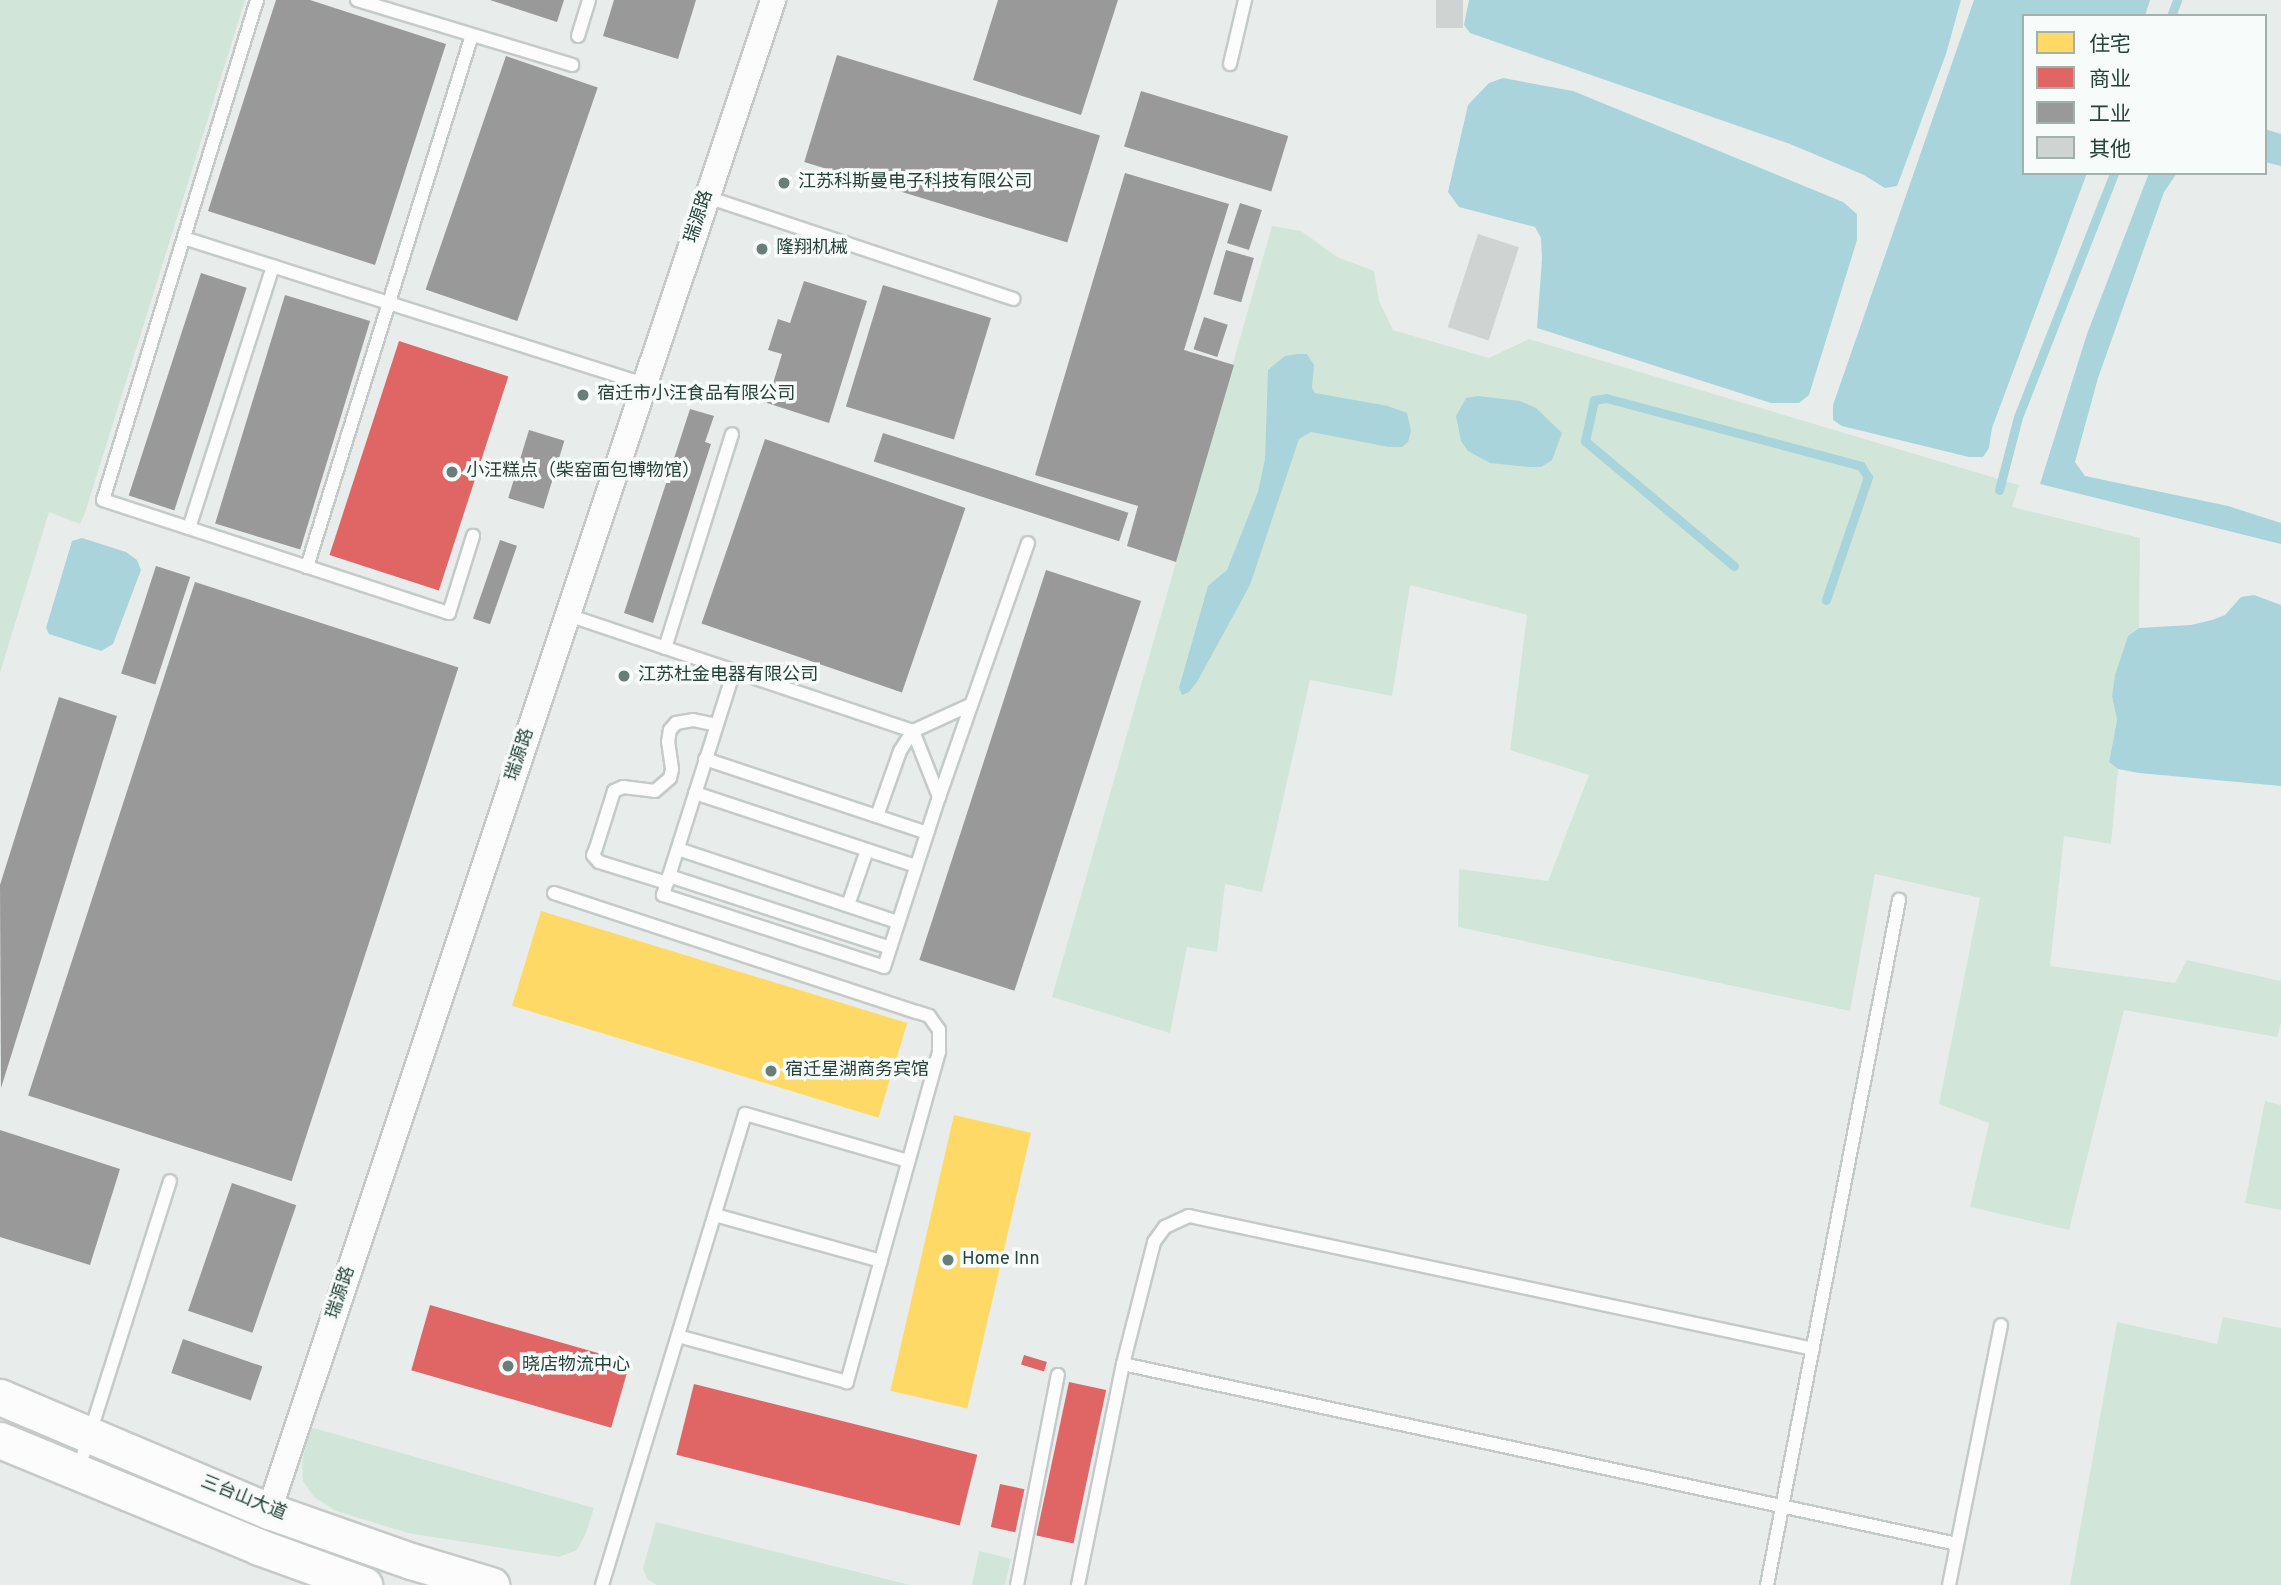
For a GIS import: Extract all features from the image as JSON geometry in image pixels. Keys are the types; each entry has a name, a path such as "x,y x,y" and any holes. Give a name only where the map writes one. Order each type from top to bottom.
{"main road":[{"name":"三台山大道","path":"0,1397 269,1511 411,1561 491,1585"},
{"path":"0,1440 259,1547 364,1585"}],"street":[{"name":"瑞源路","path":"269,1511 773,0"}],"lane":[{"path":"257,0 103,500 449,613 473,536"},
{"path":"357,0 572,65"},
{"path":"578,36 589,0"},
{"path":"1230,64 1245,0"},
{"path":"307,567 472,35"},
{"path":"707,197 1013,299"},
{"path":"184,238 645,384"},
{"path":"189,528 273,266"},
{"path":"665,648 732,434"},
{"path":"734,671 663,895 884,967 970,705 1028,543"},
{"path":"568,615 913,731 939,797"},
{"path":"877,816 900,751 913,731 970,705"},
{"path":"716,725 693,720 676,723 670,730 668,742 672,769 670,778 655,791 622,786 614,791 593,855 598,862 691,883 890,948"},
{"path":"705,760 927,833"},
{"path":"695,793 916,866"},
{"path":"677,849 898,922"},
{"path":"849,905 867,850"},
{"path":"554,893 929,1016 939,1030 939,1052 847,1382 678,1336"},
{"path":"1767,1585 1899,900"},
{"path":"601,1585 745,1114 908,1161"},
{"path":"78,1472 170,1181"},
{"path":"715,1215 881,1261"},
{"path":"1078,1585 1123,1364 1154,1242 1165,1227 1189,1216 1813,1349"},
{"path":"1949,1585 2001,1325"},
{"path":"1123,1364 1957,1544"},
{"path":"1017,1585 1058,1375"}],"green space":[{"path":"0,0 245,0 85,513 80,524 49,512 0,673"},
{"path":"1272,226 1301,231 1337,257 1374,271 1379,301 1393,330 1489,358 1529,339 2019,485 2012,507 2140,538 2139,628 2128,636 2115,675 2112,696 2117,720 2109,762 2118,769 2111,844 2064,836 2050,966 2175,983 2187,960 2281,981 2281,1023 2277,1037 2124,1010 2069,1230 1970,1207 1989,1123 1939,1104 1980,898 1875,874 1850,1011 1458,927 1459,869 1548,881 1589,775 1510,750 1527,615 1410,585 1392,696 1310,680 1262,892 1225,884 1217,952 1187,947 1170,1033 1052,997"},
{"path":"2265,1101 2281,1105 2281,1210 2245,1203"},
{"path":"2223,1317 2281,1328 2281,1585 2070,1585 2117,1322 2217,1344"},
{"path":"310,1427 594,1508 586,1533 577,1550 559,1557 408,1533 336,1511 314,1497 303,1481 302,1463"},
{"path":"656,1522 910,1585 657,1585 647,1579 643,1568"},
{"path":"979,1551 1011,1559 1005,1585 972,1585"}],"water":[{"path":"1469,0 1961,0 1946,54 1897,186 1885,188 1864,175 1790,144 1470,33 1464,25"},
{"path":"1974,0 2150,0 2146,14 2022,14 2022,175 2086,175 1992,428 1989,448 1983,457 1969,457 1842,426 1833,420 1833,405"},
{"path":"1503,78 1573,91 1843,202 1857,214 1857,240 1809,395 1799,403 1771,403 1537,328 1542,259 1541,238 1535,227 1459,207 1448,192 1468,105 1489,83"},
{"path":"2267,130 2281,134 2281,166 2267,162"},
{"path":"2148,175 2176,175 2164,192 2098,378 2075,462 2085,476 2228,506 2281,523 2281,544 2040,484 2087,334"},
{"path":"1307,354 1314,365 1312,388 1315,393 1388,406 1407,413 1411,431 1408,442 1402,447 1389,447 1311,432 1299,439 1250,585 1197,682 1189,692 1182,695 1179,688 1208,586 1227,570 1258,492 1265,459 1268,370 1285,356"},
{"path":"1478,396 1520,401 1536,408 1562,433 1552,460 1541,467 1490,463 1468,451 1461,441 1456,416 1466,398"},
{"path":"82,538 126,552 137,560 141,570 113,644 101,651 49,634 46,628 72,541"},
{"path":"2254,595 2281,605 2281,786 2139,773 2118,769 2109,762 2117,720 2112,696 2115,675 2128,636 2139,628 2191,625 2212,620 2225,615 2241,597"}],"building: 住宅":[{"path":"541,911 907,1023 878,1118 512,1006"},
{"path":"954,1115 1031,1133 967,1409 890,1391"}],"building: 商业":[{"path":"399,341 508,377 439,591 329,555"},
{"path":"430,1305 630,1362 611,1428 411,1370"},
{"path":"1024,1355 1047,1362 1044,1372 1021,1365"},
{"path":"1069,1382 1106,1390 1074,1543 1036,1536"},
{"path":"694,1384 977,1455 960,1525 676,1455"},
{"path":"1000,1484 1024,1489 1015,1532 991,1527"}],"building: 工业":[{"path":"276,0 310,0 446,44 375,265 208,211"},
{"path":"490,0 564,0 557,22"},
{"path":"614,0 696,0 678,59 603,36"},
{"path":"998,0 1118,0 1081,115 973,80"},
{"path":"837,55 1100,135 1067,243 804,162"},
{"path":"506,56 598,88 517,321 426,290"},
{"path":"1141,91 1288,136 1271,191 1124,146"},
{"path":"1125,173 1229,204 1184,350 1234,365 1176,562 1127,546 1138,506 1035,475"},
{"path":"1240,203 1262,210 1249,250 1227,243"},
{"path":"1226,250 1254,258 1241,302 1213,294"},
{"path":"201,273 247,288 174,510 129,496"},
{"path":"804,281 867,301 829,423 767,403 782,354 768,350 778,319 790,323"},
{"path":"883,285 991,318 954,439 846,406"},
{"path":"285,295 370,321 300,550 215,524"},
{"path":"1204,317 1228,325 1217,357 1193,349"},
{"path":"690,409 714,416 705,442 711,444 653,623 624,613"},
{"path":"529,430 564,441 544,509 508,498"},
{"path":"883,433 1128,513 1119,541 874,462"},
{"path":"765,439 965,508 902,692 702,623"},
{"path":"500,540 517,546 490,624 473,618"},
{"path":"156,566 190,577 155,685 121,673"},
{"path":"1046,570 1141,601 1014,991 919,960"},
{"path":"195,582 458,668 292,1181 28,1096"},
{"path":"59,697 117,716 1,1088 0,885"},
{"path":"0,1130 120,1169 90,1265 0,1237"},
{"path":"232,1183 296,1205 252,1333 188,1311"},
{"path":"183,1339 262,1366 251,1400 171,1373"}],"building: 其他":[{"path":"1436,0 1463,0 1463,28 1436,28"},
{"path":"1478,234 1519,247 1489,340 1448,327"}],"waterway":[{"path":"2172,14 2177,0"},
{"path":"1999,490 2018,417 2113,175"},
{"path":"1734,566 1585,441 1594,400 1606,398 1861,466 1868,477 1826,600"}],"place":[{"name":"江苏科斯曼电子科技有限公司","path":"784,183"},
{"name":"隆翔机械","path":"762,249"},
{"name":"宿迁市小汪食品有限公司","path":"583,395"},
{"name":"小汪糕点（柴窑面包博物馆）","path":"452,472"},
{"name":"江苏杜金电器有限公司","path":"624,676"},
{"name":"宿迁星湖商务宾馆","path":"771,1071"},
{"name":"Home Inn","path":"948,1260"},
{"name":"晓店物流中心","path":"508,1366"}]}
